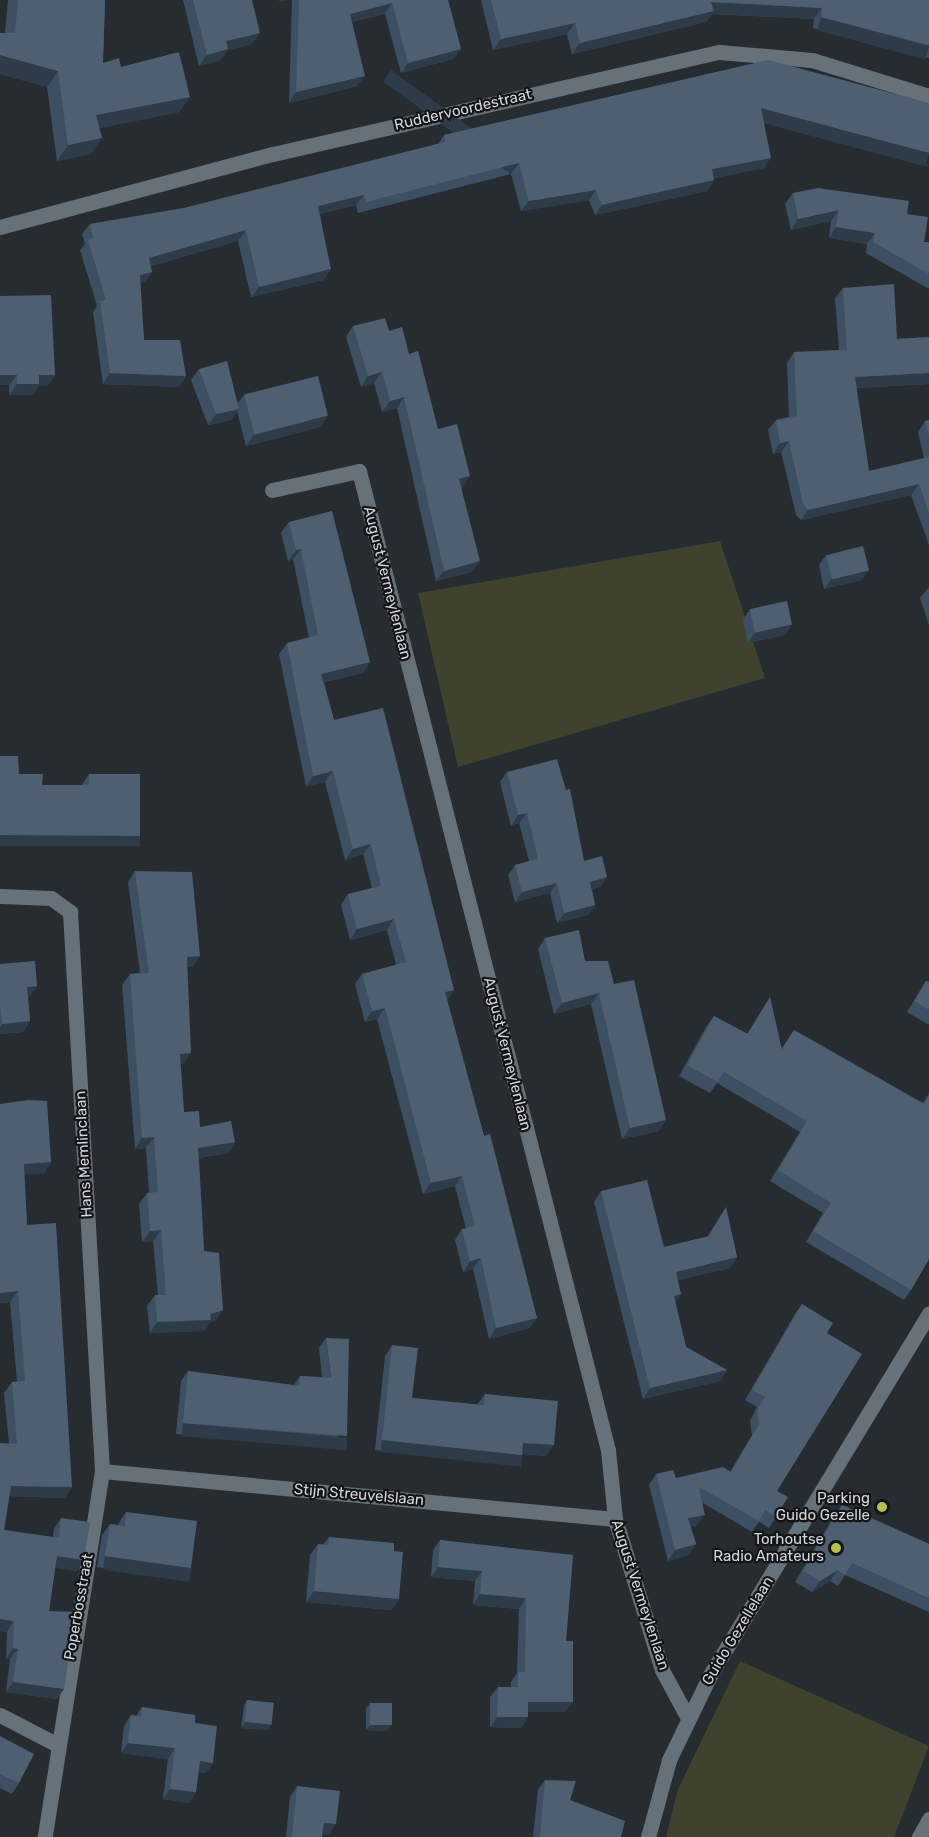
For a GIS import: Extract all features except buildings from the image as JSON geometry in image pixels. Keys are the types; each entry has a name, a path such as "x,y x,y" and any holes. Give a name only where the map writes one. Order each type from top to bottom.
{"street":[{"name":"Ruddervoordestraat","path":"0,227 273,154 719,52 812,60 929,96"},
{"name":"August Vermeylenlaan","path":"272,490 359,471 608,1450 615,1519 662,1670 688,1718"},
{"name":"Hans Memlinclaan","path":"0,896 51,898 70,912 102,1471"},
{"name":"Guido Gezellelaan","path":"648,1837 669,1760 710,1675 929,1313"},
{"name":"Stijn Streuvelslaan","path":"102,1471 615,1519"},
{"name":"Poperbosstraat","path":"45,1837 56,1744 102,1471"},
{"path":"0,1714 56,1744"},
{"path":"919,1837 929,1819"}],"green space":[{"path":"720,541 765,678 458,767 418,593"},
{"path":"740,1661 929,1746 894,1837 666,1837 678,1789"}],"place":[{"name":"Parking Guido Gezelle","path":"882,1507"},
{"name":"Torhoutse Radio Amateurs","path":"836,1548"}]}
